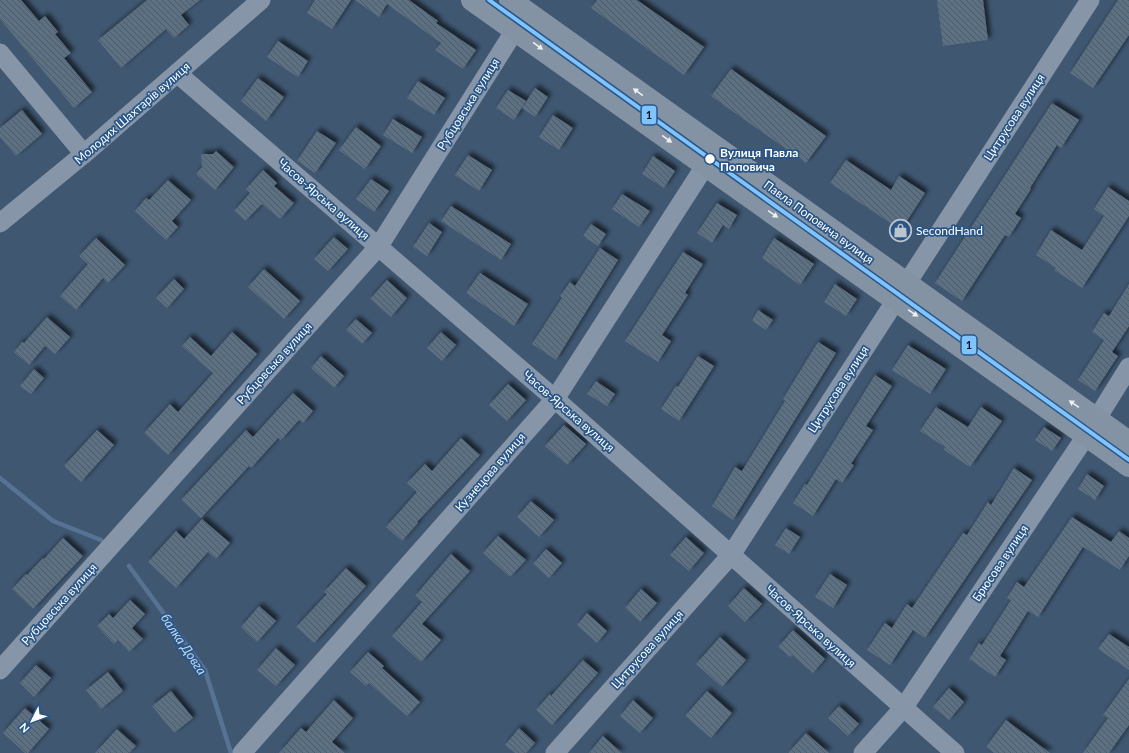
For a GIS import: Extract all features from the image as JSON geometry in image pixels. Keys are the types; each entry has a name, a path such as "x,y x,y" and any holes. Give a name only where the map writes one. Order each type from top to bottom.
{"main road":[{"name":"Павла Поповича вулиця","path":"472,0 705,166 900,292"},
{"name":"Павла Поповича вулиця","path":"510,0 900,292 1091,427 1129,466"},
{"name":"Павла Поповича вулиця","path":"1091,427 1129,442"}],"street":[{"name":"Молодих Шахтарів вулиця","path":"0,223 178,74 261,0"},
{"name":"Цитрусова вулиця","path":"555,753 731,555 1090,0"},
{"name":"Рубцовська вулиця","path":"0,670 378,246 515,30"},
{"path":"0,53 84,154"},
{"name":"Часов-Ярська вулиця","path":"178,74 555,398 955,753"},
{"name":"Кузнецова вулиця","path":"242,753 555,398 705,166"},
{"name":"Брюсова вулиця","path":"863,753 904,707 1091,427 1129,367"}],"building":[{"path":"0,0 21,0 39,21 45,16 58,32 55,34 71,53 64,58 92,92 74,108 0,19"},
{"path":"147,0 200,0 181,15 189,25 174,38 166,29 121,68 98,40"},
{"path":"315,0 351,0 332,29 307,13"},
{"path":"355,0 409,0 438,21 436,23 476,50 463,69 435,50 441,43 387,4 379,17"},
{"path":"597,0 637,0 704,47 684,75 591,8"},
{"path":"937,0 983,0 988,40 943,46"},
{"path":"1118,0 1129,0 1129,35 1093,88 1070,73"},
{"path":"278,41 308,61 298,77 267,57"},
{"path":"731,69 826,136 806,163 711,96"},
{"path":"258,78 284,97 266,121 241,101"},
{"path":"418,81 445,98 434,115 407,98"},
{"path":"535,88 548,97 535,117 522,108"},
{"path":"508,90 526,101 514,120 496,108"},
{"path":"1052,103 1079,120 1061,148 1057,145 1015,214 1021,218 1009,237 1005,235 962,301 935,283"},
{"path":"22,110 42,134 16,156 0,137 0,128"},
{"path":"553,115 573,128 559,150 539,137"},
{"path":"393,119 422,137 412,153 383,135"},
{"path":"356,127 381,146 365,169 339,150"},
{"path":"317,131 336,143 315,173 297,161"},
{"path":"216,151 234,167 215,190 196,174 202,167 201,154 213,154"},
{"path":"468,155 492,170 479,191 455,175"},
{"path":"653,156 675,171 664,188 642,174"},
{"path":"846,160 891,190 899,176 925,193 901,230 830,183"},
{"path":"263,170 277,183 274,186 294,203 280,219 262,204 245,221 234,211 250,193 246,189"},
{"path":"371,179 389,191 374,212 356,199"},
{"path":"168,180 191,200 172,221 178,227 166,240 135,211 146,198 149,200"},
{"path":"1108,187 1129,201 1129,216 1082,288 1054,270 1056,268 1036,255 1051,230 1082,250 1104,216 1094,209"},
{"path":"622,194 650,211 639,227 612,209"},
{"path":"717,203 737,215 729,229 723,225 712,243 697,233"},
{"path":"451,206 511,244 501,260 441,221"},
{"path":"429,223 442,232 427,256 413,247"},
{"path":"591,224 606,234 598,246 583,236"},
{"path":"334,237 348,249 328,271 314,259"},
{"path":"96,238 125,265 108,283 103,278 76,310 60,296 88,264 79,256"},
{"path":"774,238 814,264 800,285 762,258"},
{"path":"600,248 618,260 556,360 532,344 562,298 560,296 570,282 575,286"},
{"path":"683,252 703,264 685,293 688,295 662,335 671,341 658,362 625,341"},
{"path":"264,269 300,301 284,319 248,287"},
{"path":"480,273 528,304 514,326 466,293"},
{"path":"174,279 184,289 167,308 156,298"},
{"path":"387,280 407,298 391,317 370,299"},
{"path":"835,284 857,299 846,316 824,302"},
{"path":"1129,284 1129,326 1112,352 1118,356 1095,391 1078,380 1104,340 1092,332 1104,313 1109,316"},
{"path":"758,310 773,320 766,330 752,321"},
{"path":"47,317 70,337 55,354 45,346 29,365 14,352"},
{"path":"356,319 372,333 362,344 346,330"},
{"path":"232,332 257,354 168,455 144,433 170,404 178,412 213,373 182,346 190,337 211,356"},
{"path":"441,332 456,345 442,361 427,348"},
{"path":"818,342 836,353 733,520 712,506 735,467 742,471 785,401 783,399"},
{"path":"908,345 946,369 930,394 892,370"},
{"path":"321,356 344,376 334,388 311,368"},
{"path":"698,356 714,366 679,421 661,409 676,386 678,387"},
{"path":"34,369 44,378 31,394 20,386"},
{"path":"875,375 892,386 866,426 873,430 851,464 854,465 842,483 836,479 813,516 793,503 805,484 807,485"},
{"path":"596,381 615,394 607,406 587,394"},
{"path":"508,384 526,400 507,421 489,405"},
{"path":"293,393 313,411 303,423 299,420 281,440 278,438 251,468 249,466 201,518 181,500 246,430 253,437"},
{"path":"936,407 968,427 981,407 1002,421 970,467 944,450 945,447 920,431"},
{"path":"564,425 586,444 567,465 545,446"},
{"path":"1044,427 1061,438 1052,451 1035,440"},
{"path":"97,430 114,445 81,482 64,466"},
{"path":"461,438 480,455 417,522 418,523 402,541 386,527 417,492 407,483 425,464 432,471"},
{"path":"1014,468 1032,480 925,638 913,630 890,665 867,650 885,623 892,628 907,604 912,608 963,533 967,535 988,502 991,505"},
{"path":"1087,474 1104,486 1095,500 1078,489"},
{"path":"531,501 554,520 539,537 517,517"},
{"path":"1072,517 1111,542 1119,531 1129,538 1129,556 1120,570 1083,547 1038,617 1028,611 1000,656 1006,660 995,677 969,659 979,643 982,645 1011,600 1007,598 1017,582 1024,587"},
{"path":"202,519 230,543 216,559 208,552 176,588 148,562 176,531 184,539"},
{"path":"786,528 800,537 789,554 775,545"},
{"path":"498,536 526,560 510,577 483,553"},
{"path":"686,537 704,553 689,571 670,555"},
{"path":"63,538 83,556 33,609 12,589 43,558 44,559"},
{"path":"546,549 562,563 549,578 533,564"},
{"path":"451,554 470,571 422,624 441,640 421,662 392,636 422,602 415,596"},
{"path":"346,568 366,586 314,643 296,627 327,594 324,592"},
{"path":"830,574 847,585 833,608 815,597"},
{"path":"744,588 762,604 745,622 728,606"},
{"path":"641,589 657,603 640,622 625,608"},
{"path":"130,600 145,614 132,628 143,639 129,652 118,640 114,644 97,626 109,614 113,618"},
{"path":"259,606 276,621 257,642 241,627"},
{"path":"587,613 607,631 597,643 577,625"},
{"path":"793,630 825,659 813,673 792,655 790,657 778,647"},
{"path":"1109,634 1129,647 1129,670 1098,649"},
{"path":"720,637 746,660 722,687 696,664"},
{"path":"276,648 295,665 276,686 257,670"},
{"path":"368,652 384,666 382,668 420,702 407,716 369,683 366,686 350,672"},
{"path":"583,660 598,673 552,725 536,710 550,694 551,696"},
{"path":"36,665 51,678 34,697 20,683"},
{"path":"108,672 123,691 101,709 86,690"},
{"path":"1129,679 1129,725 1109,753 1083,753 1108,718 1103,715"},
{"path":"949,688 964,702 949,720 933,707"},
{"path":"171,691 193,718 174,733 152,706"},
{"path":"707,691 732,713 711,738 685,716"},
{"path":"334,700 353,718 332,742 345,753 279,753 301,728 306,732"},
{"path":"633,700 653,718 640,733 620,716"},
{"path":"839,706 859,724 848,736 828,718"},
{"path":"25,708 49,729 28,753 25,753 3,733"},
{"path":"1006,720 1050,753 994,753 986,747"},
{"path":"519,728 535,743 526,753 515,753 505,745"},
{"path":"117,729 136,746 129,753 95,753"},
{"path":"806,733 829,753 788,753"},
{"path":"603,736 622,753 589,753"}],"waterway":[{"name":"балка Довга","path":"0,478 53,521 101,540"},
{"name":"балка Довга","path":"129,566 205,670 231,753"}],"transit line":[{"name":"1","path":"489,0 1129,460"}],"place":[{"name":"Вулиця Павла Поповича","path":"710,159"},
{"name":"SecondHand","path":"901,230"}]}
